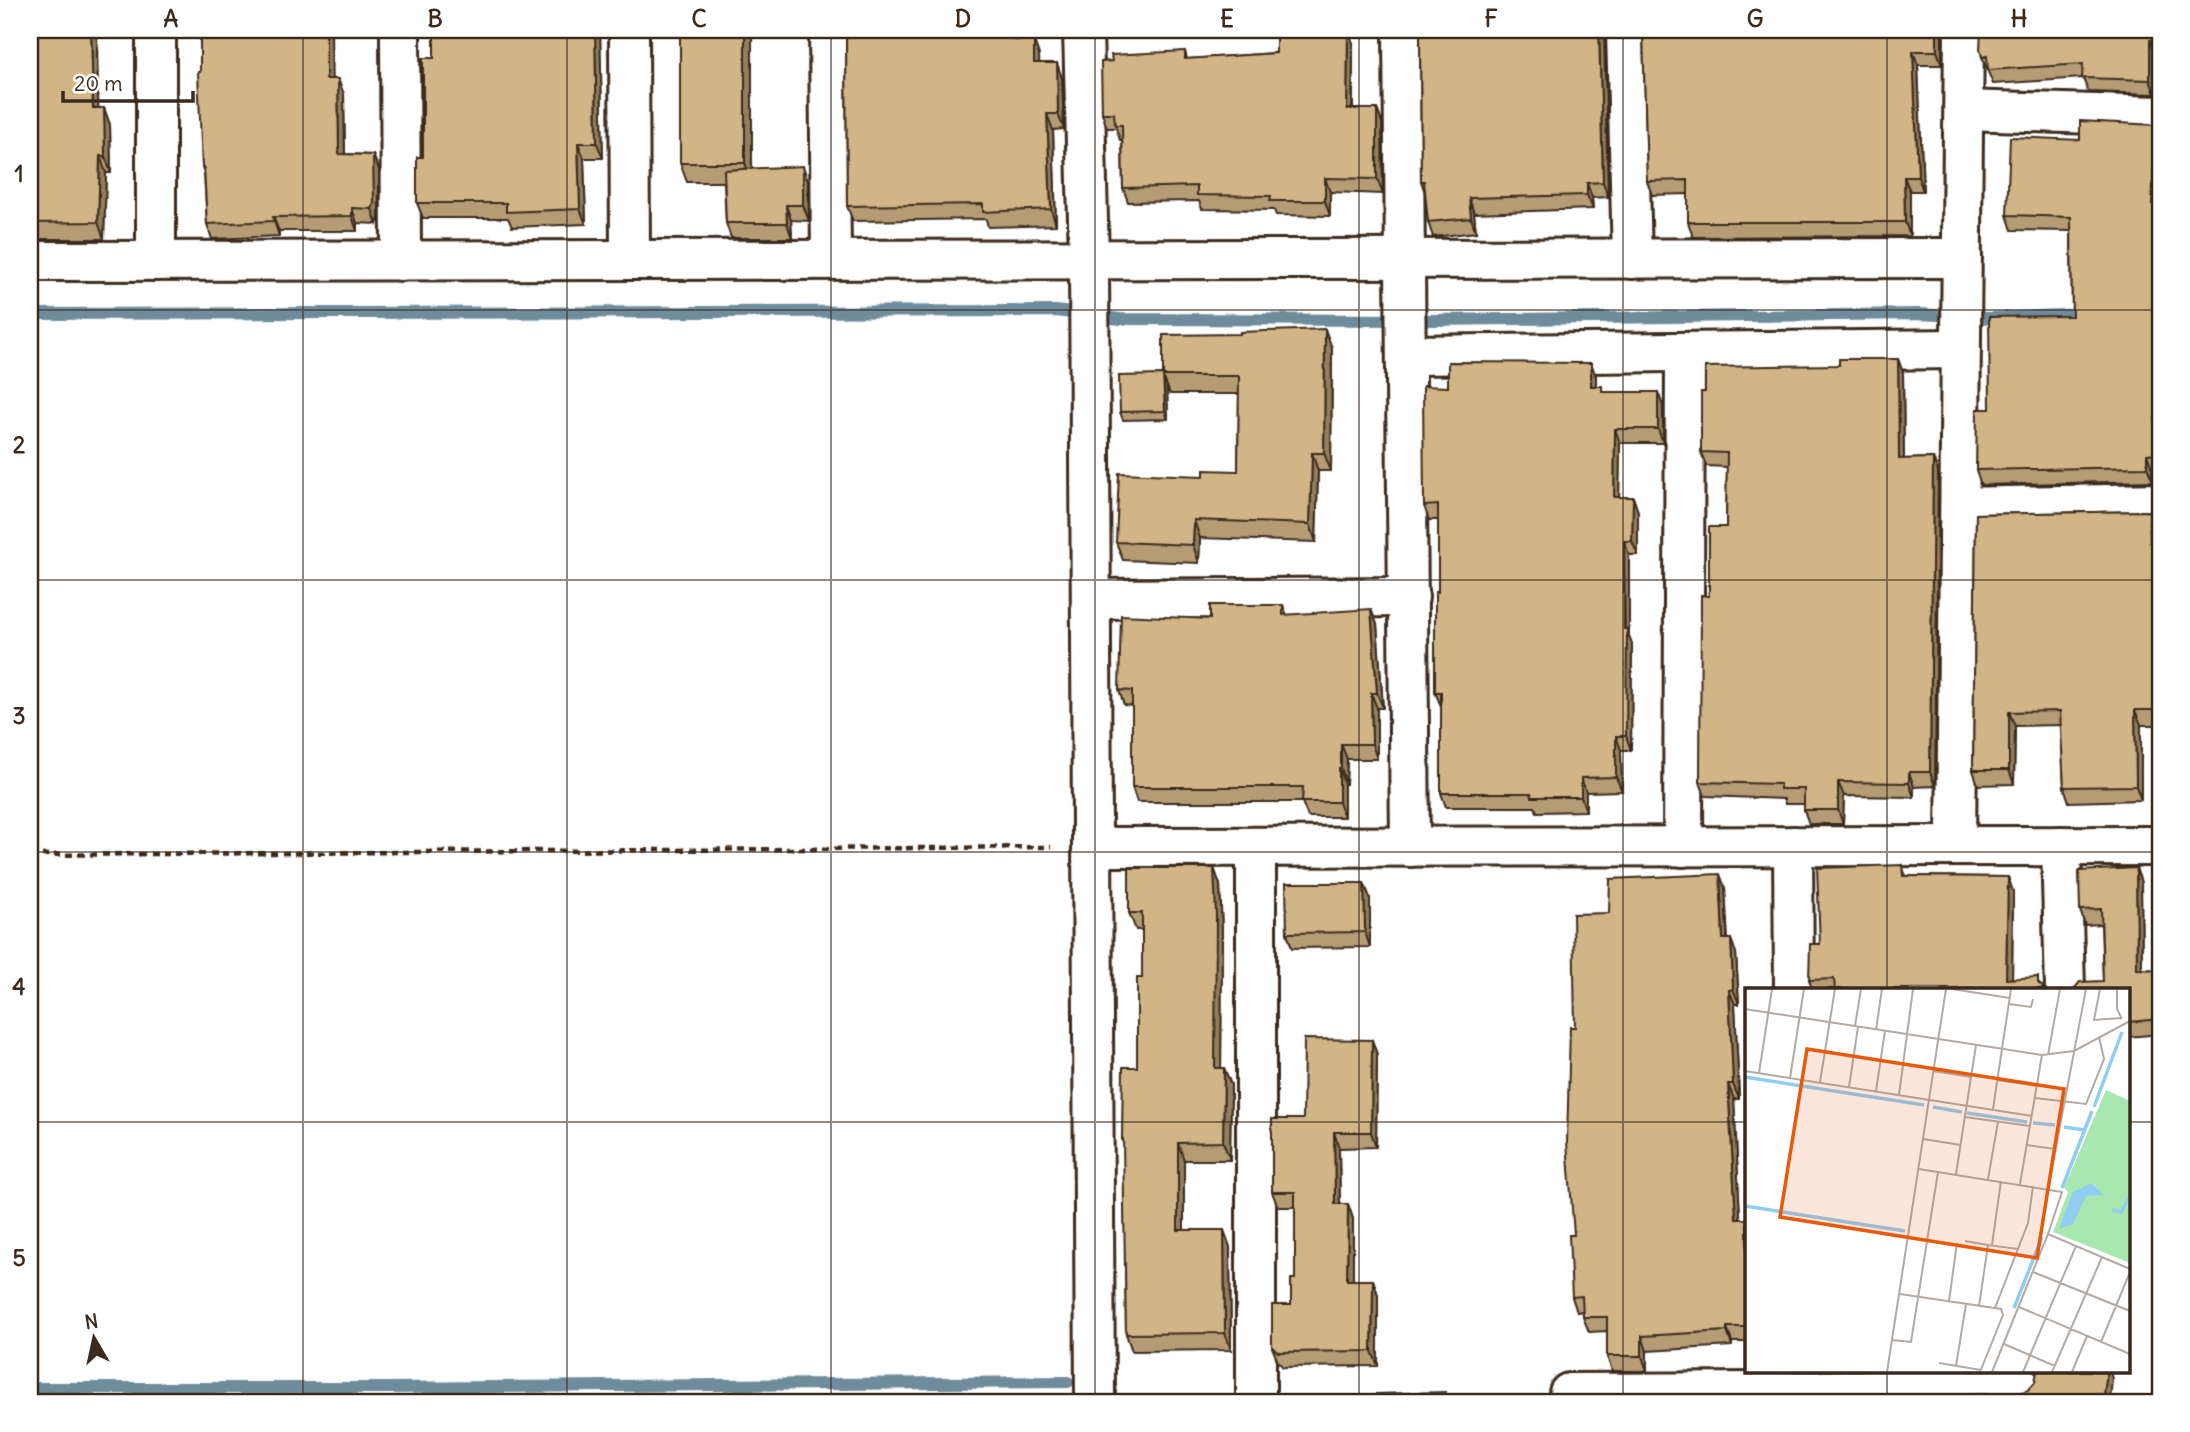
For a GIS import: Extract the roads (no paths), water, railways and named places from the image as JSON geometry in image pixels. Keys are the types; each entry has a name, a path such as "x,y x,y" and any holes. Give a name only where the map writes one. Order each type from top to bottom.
{"street":[{"path":"156,30 156,261"},
{"path":"400,30 401,261"},
{"path":"629,30 630,260"},
{"path":"829,30 831,260"},
{"path":"1083,30 1089,266 1095,1402"},
{"path":"1404,30 1410,847"},
{"path":"1626,30 1632,259"},
{"path":"1956,846 1965,30"},
{"path":"1964,110 2160,116"},
{"path":"30,261 831,260 1089,266 1407,268 1632,259 1962,266"},
{"path":"1407,346 1685,353 1961,341"},
{"path":"1683,847 1685,353"},
{"path":"1959,507 2160,503"},
{"path":"1091,599 1409,597"},
{"path":"1793,846 1794,988"},
{"path":"2061,846 2065,988"},
{"path":"1092,847 2160,846"},
{"path":"1256,847 1256,1402"},
{"path":"1569,1393 2021,1386"}],"waterway":[{"path":"30,314 1056,311 1120,319 1431,320 1919,314 1988,318 2087,314"},
{"path":"30,1388 1068,1382"}]}
